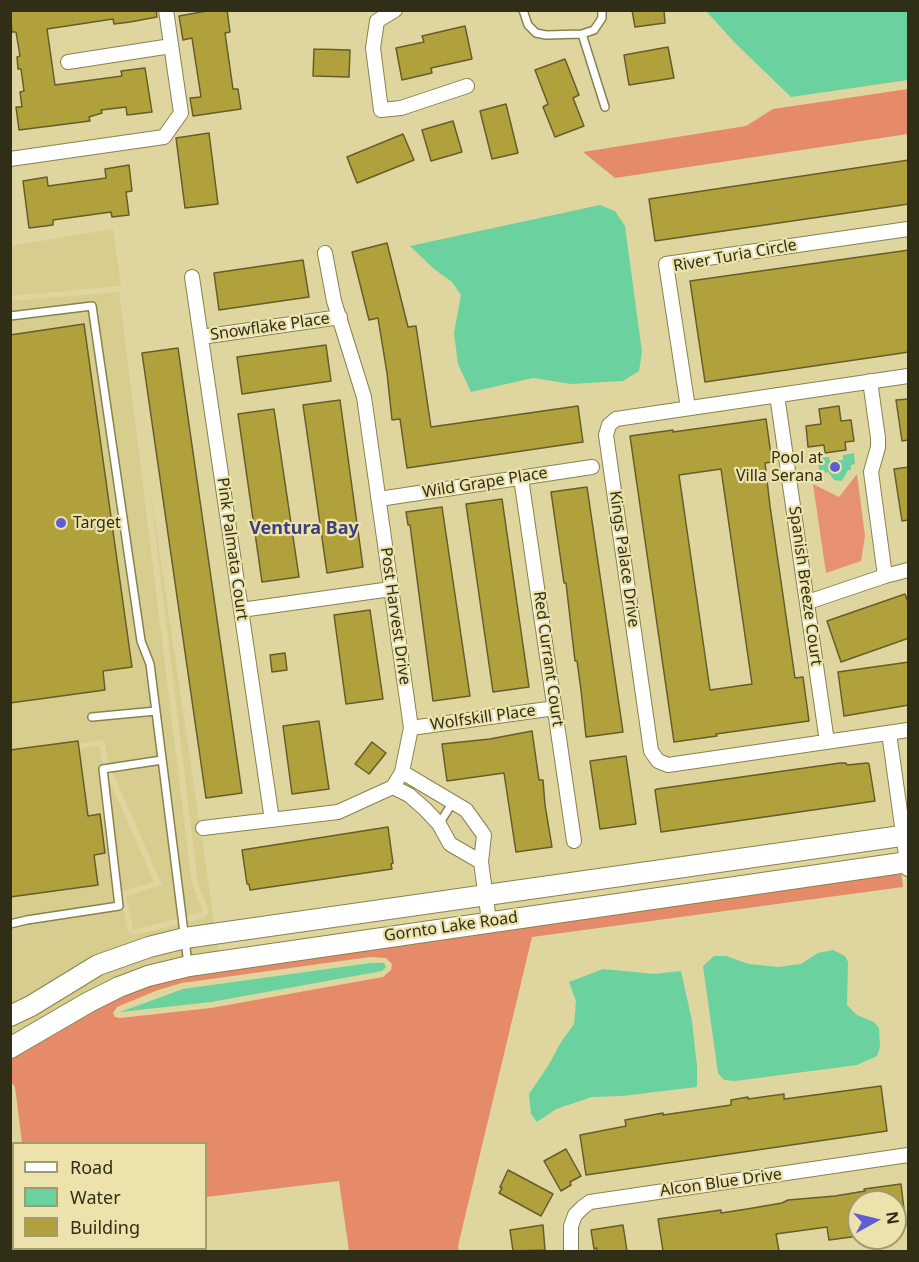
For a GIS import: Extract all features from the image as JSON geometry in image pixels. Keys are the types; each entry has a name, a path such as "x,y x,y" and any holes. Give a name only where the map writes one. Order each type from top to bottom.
{"street":[{"path":"10,159 164,137 181,113 166,10"},
{"path":"395,10 377,21 373,48 381,110 401,108 468,86"},
{"path":"68,62 171,46"},
{"name":"River Turia Circle","path":"688,408 666,264 909,229"},
{"name":"Post Harvest Drive","path":"325,253 334,301 364,397 411,728 402,772 393,787"},
{"name":"Pink Palmata Court","path":"192,278 272,820"},
{"name":"Snowflake Place","path":"201,337 340,317"},
{"name":"Kings Palace Drive","path":"909,376 616,419 609,425 606,435 651,751 658,761 668,765 909,730"},
{"path":"870,381 878,438 878,447 871,472 885,576"},
{"name":"Spanish Breeze Court","path":"777,395 827,742"},
{"name":"Wild Grape Place","path":"379,499 592,467"},
{"name":"Red Currant Court","path":"521,478 574,841"},
{"path":"808,602 909,570"},
{"path":"241,610 392,589"},
{"name":"Wolfskill Place","path":"411,728 555,708"},
{"path":"889,733 906,835 908,864"},
{"path":"402,772 466,810 484,836 481,862 489,921"},
{"path":"203,828 338,812 393,787 409,795 425,809 439,824 450,844 481,862"},
{"name":"Gornto Lake Road","path":"10,1016 31,1006 98,965 149,947 185,938 906,835"},
{"name":"Gornto Lake Road","path":"10,1048 119,987 148,976 189,966 489,921 908,864"},
{"name":"Alcon Blue Drive","path":"571,1251 571,1226 575,1215 590,1202 909,1155"}],"lane":[{"path":"523,10 528,25 536,33 546,35 582,34 594,30 603,18 602,10"},
{"path":"582,34 605,106"},
{"path":"10,316 92,306 141,641 150,664 189,966"},
{"path":"92,717 156,711"},
{"path":"10,924 119,906 103,769 162,760"},
{"path":"439,824 453,802"}],"shaded area":[{"path":"908,89 908,134 615,178 583,152 746,126 773,109"},
{"path":"113,229 121,286 11,296 11,246"},
{"path":"119,292 192,884 203,912 133,930 126,896 162,885 109,764 104,740 11,753 10,301"},
{"path":"857,474 865,536 861,561 826,573 813,484 839,497"},
{"path":"149,482 215,927 11,1008 11,759 99,746 103,766 154,882 120,894 128,933 135,935 204,918 209,912 198,883"},
{"path":"901,870 903,887 532,937 458,1246 459,1251 349,1251 339,1181 207,1197 207,1142 22,1142 15,1087 11,1082 10,1055 93,1008 170,977","holes":["370,957 386,958 392,964 391,970 383,977 211,1008 120,1018 115,1017 113,1013 117,1007 182,983"]},
{"path":"217,940 219,954 11,1040 11,1023 121,963"}],"water":[{"path":"706,11 908,11 908,80 791,97 734,42"},
{"path":"600,205 615,211 625,226 642,352 639,371 623,381 571,384 533,378 471,392 458,364 454,333 461,295 452,282 434,269 410,246"},
{"name":"Pool at Villa Serana","path":"854,453 855,464 851,465 851,470 848,470 842,481 834,480 828,472 819,470 818,458 829,457 830,461 843,460 843,455"},
{"path":"833,950 845,956 848,962 847,1005 857,1015 874,1022 879,1028 880,1047 877,1056 857,1065 735,1081 724,1080 718,1073 703,966 714,956 726,956 749,964 778,967 801,964 818,953"},
{"path":"384,963 386,967 382,971 211,1002 120,1012 183,989"},
{"path":"603,969 654,974 681,971 692,1021 697,1087 622,1096 592,1097 556,1109 537,1122 531,1114 529,1094 574,1024 576,1001 569,982"}],"building":[{"path":"10,10 156,10 157,17 130,22 114,24 113,19 47,29 55,85 122,76 121,71 145,68 152,112 127,115 126,107 101,110 102,113 89,117 90,121 19,130 16,107 22,107 20,92 24,91 21,69 18,69 17,57 20,56 16,32 12,32"},
{"path":"227,10 230,32 225,33 233,89 238,89 241,109 193,116 190,98 201,97 192,38 183,40 179,16"},
{"path":"632,10 664,10 665,23 635,27"},
{"path":"465,26 472,59 431,68 432,73 402,80 396,48 424,42 422,36"},
{"path":"668,47 674,78 629,85 624,55"},
{"path":"314,49 350,50 349,77 313,76"},
{"path":"565,59 579,95 573,98 584,126 555,137 543,107 548,104 535,70"},
{"path":"506,104 518,153 492,159 480,111"},
{"path":"453,121 462,152 431,161 422,130"},
{"path":"209,133 218,204 185,208 176,138"},
{"path":"403,134 414,160 357,183 347,157"},
{"path":"909,160 909,204 655,241 649,199"},
{"path":"129,165 132,191 126,192 129,215 112,217 111,212 53,220 53,225 29,228 23,181 47,177 48,186 106,178 105,169"},
{"path":"387,243 408,327 416,326 431,427 578,406 583,442 407,468 400,419 392,420 378,318 369,320 352,252"},
{"path":"909,250 909,352 705,382 690,281"},
{"path":"303,260 309,297 219,310 214,273"},
{"name":"Target","path":"84,324 132,667 103,671 105,690 10,703 10,335"},
{"path":"326,345 331,381 242,394 237,357"},
{"path":"178,348 242,793 206,798 142,353"},
{"path":"909,399 909,440 902,441 896,400"},
{"path":"340,400 363,567 327,573 303,405"},
{"path":"839,406 841,421 851,420 854,441 845,442 846,450 825,453 824,445 808,447 806,426 821,424 819,409"},
{"path":"274,409 299,577 262,582 238,414"},
{"path":"766,419 772,462 765,463 770,506 795,678 803,677 809,721 674,742 630,436 673,430 673,432","holes":["721,469 752,684 710,690 679,475"]},
{"path":"909,467 909,520 902,521 894,469"},
{"path":"587,487 623,732 586,737 566,583 564,583 551,492"},
{"path":"502,499 529,687 493,692 466,504"},
{"path":"442,507 470,696 433,701 410,525 408,525 406,512"},
{"path":"905,594 909,605 909,638 841,662 827,621"},
{"path":"370,610 383,699 346,704 334,615"},
{"path":"285,653 287,670 272,672 270,655"},
{"path":"909,662 909,705 844,716 838,672"},
{"path":"319,721 329,789 292,794 283,726"},
{"path":"532,731 539,780 543,780 552,847 516,852 504,773 447,781 442,744 490,739"},
{"path":"78,741 88,816 100,814 105,853 94,855 98,885 10,897 10,750"},
{"path":"372,742 386,753 369,774 355,764"},
{"path":"626,756 636,824 600,829 590,761"},
{"path":"840,763 869,764 875,801 661,832 655,790 657,789"},
{"path":"388,827 392,869 250,890 247,884 242,850"},
{"path":"881,1086 887,1131 586,1175 580,1135 626,1126 625,1120 731,1105 731,1100 748,1097 748,1099 784,1094 784,1099"},
{"path":"566,1149 581,1176 561,1191 544,1161"},
{"path":"508,1170 553,1194 541,1216 499,1193"},
{"path":"901,1184 902,1190 864,1190"},
{"path":"847,1194 847,1238 829,1240 827,1227 776,1234 779,1251 663,1251 658,1219 721,1210 721,1213 782,1203 788,1200"},
{"path":"543,1225 545,1250 513,1251 510,1230"},
{"path":"623,1225 627,1251 597,1251 597,1248 594,1249 591,1230"}],"place":[{"name":"Pool at Villa Serana","path":"835,467"},
{"name":"Target","path":"61,523"}],"district":[{"name":"Ventura Bay","path":"304,529"}]}
